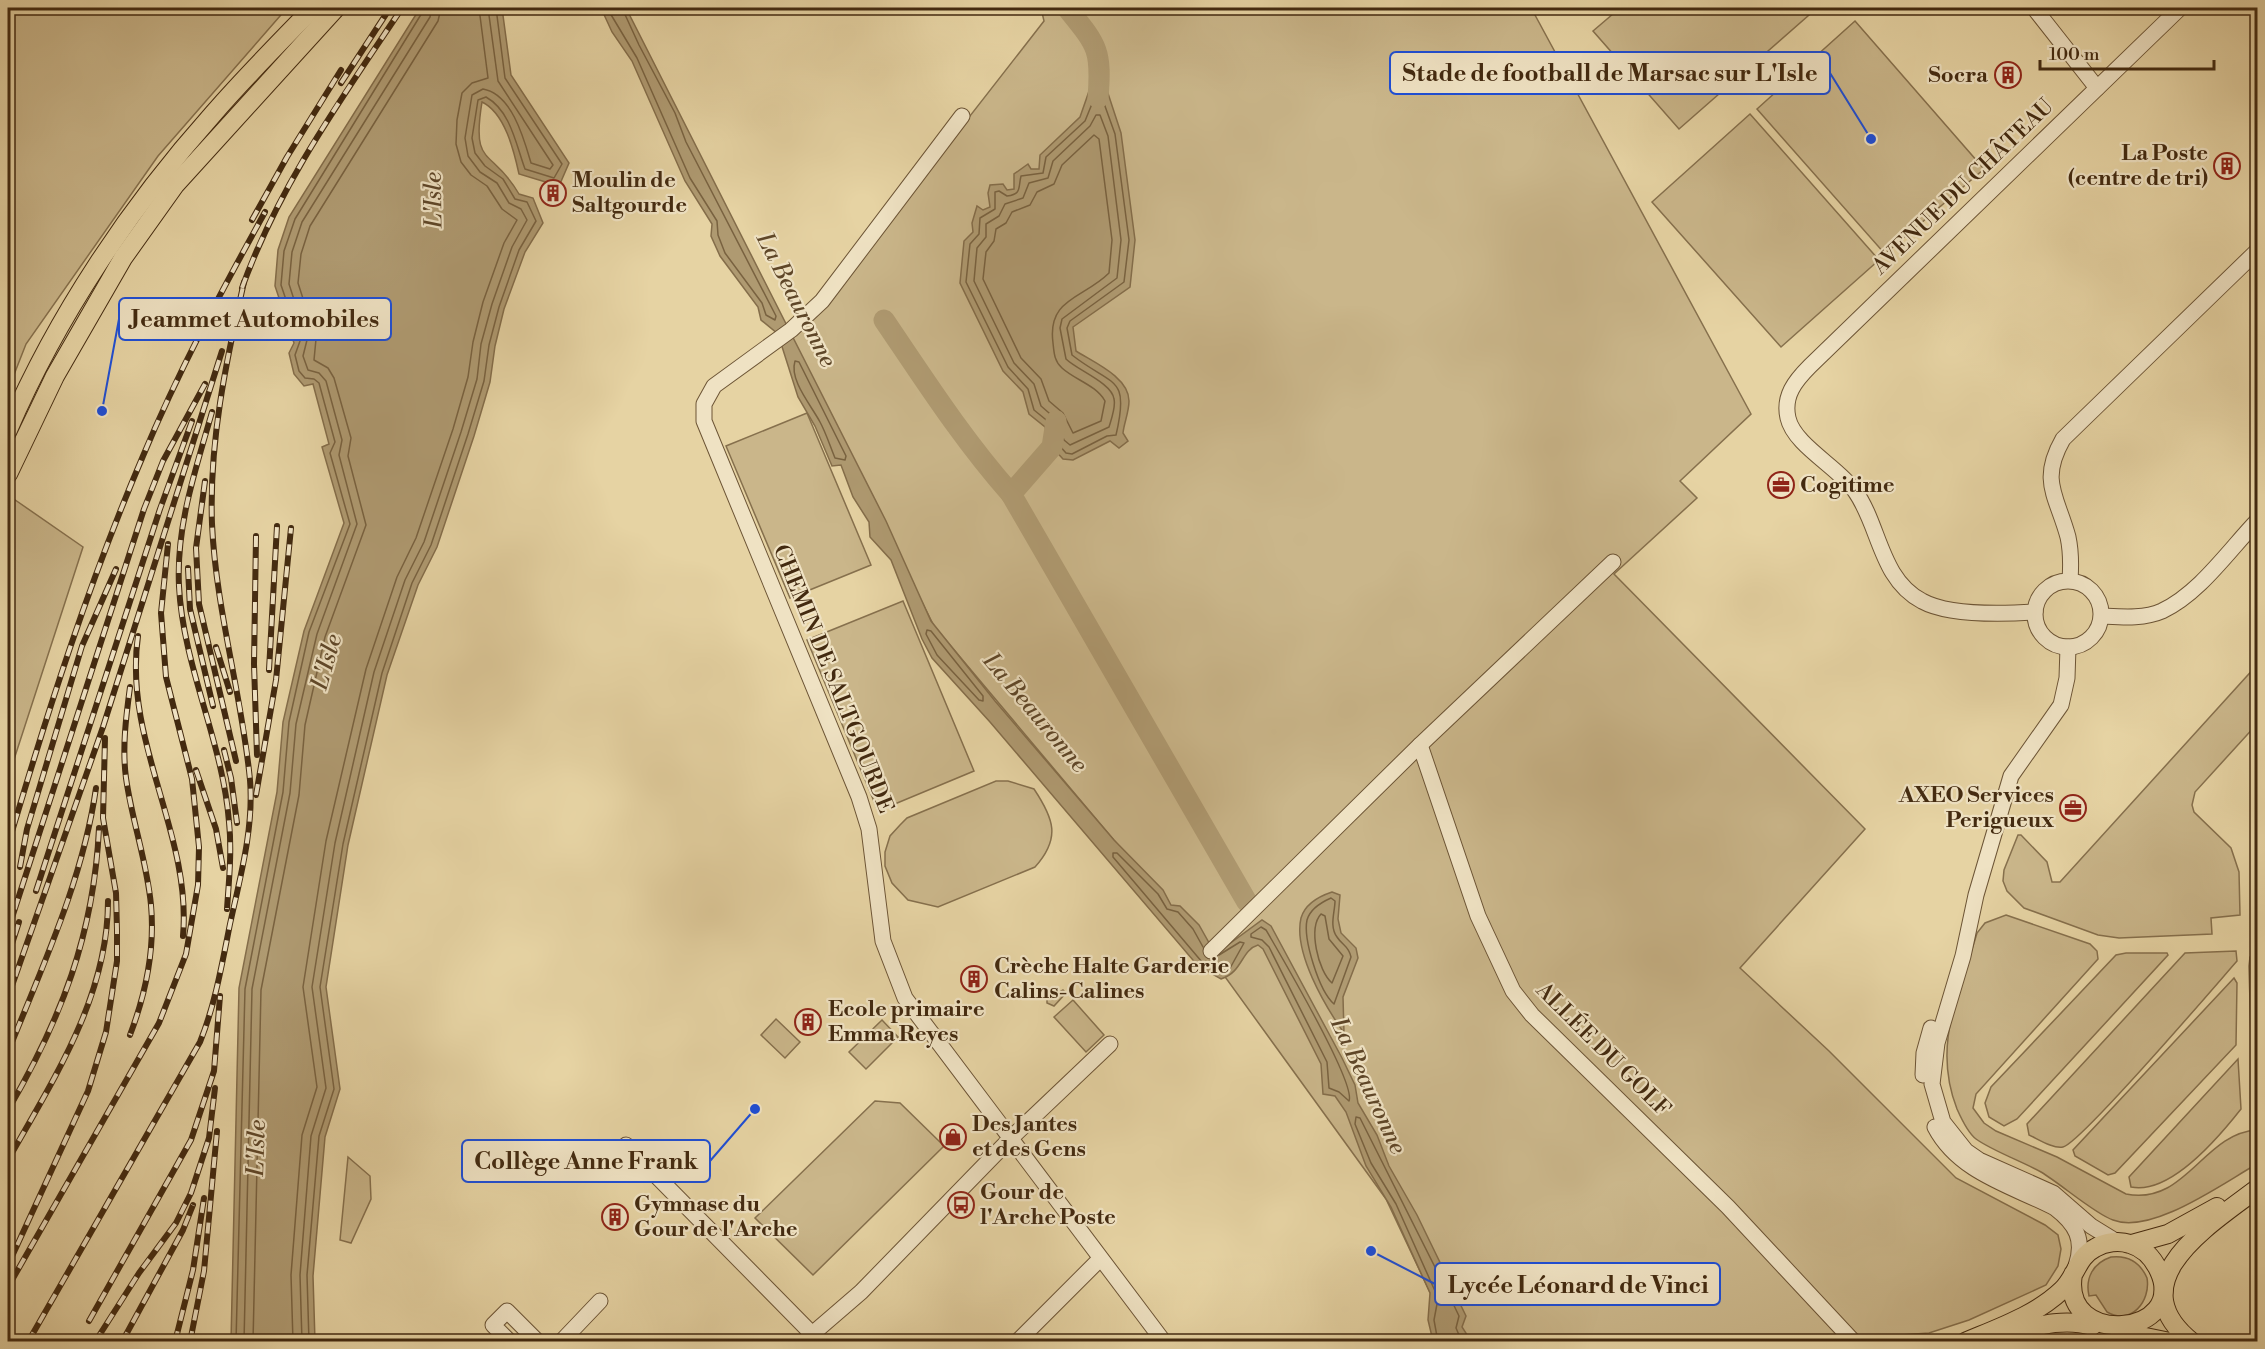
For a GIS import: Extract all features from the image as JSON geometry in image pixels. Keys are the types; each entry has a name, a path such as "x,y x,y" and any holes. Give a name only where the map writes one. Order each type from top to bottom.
{"main road":[{"path":"8,430 63,322 137,209 212,114 313,8"},
{"path":"8,474 55,376 123,258 175,185 336,8"},
{"path":"1965,1341 2049,1301 2062,1290 2093,1248 2156,1239 2179,1230 2258,1186"},
{"path":"2121,1333 2140,1327 2154,1314 2170,1270 2190,1242 2258,1186"},
{"path":"2125,1243 2145,1251 2155,1262 2161,1275 2163,1299 2170,1317 2192,1341"},
{"path":"2075,1271 2071,1288 2074,1303 2081,1316 2092,1326"},
{"path":"1973,1341 2059,1322 2092,1326 2111,1333 2142,1334 2170,1341"}],"street":[{"path":"2034,8 2097,88"},
{"name":"AVENUE DU CHÂTEAU","path":"2035,612 1942,609 1923,602 1905,590 1883,554 1862,502 1854,489 1794,432 1790,425 1786,405 1789,392 1810,366 2180,8"},
{"name":"CHEMIN DE SALTGOURDE","path":"962,116 822,301 791,330 714,386 704,404 704,421 859,797 869,830 871,865 883,941 904,998 1164,1341"},
{"path":"2070,580 2068,538 2052,495 2050,477 2052,458 2063,439 2079,422 2258,250"},
{"path":"2102,616 2138,617 2162,611 2191,591 2258,520"},
{"path":"1211,951 1420,745 1612,562"},
{"path":"2070,580 2090,587 2097,596 2102,616 2094,635 2087,642 2068,647 2048,640 2040,632 2035,612 2042,593 2050,585 2070,580"},
{"path":"2068,647 2067,678 2061,705 2011,776 1976,895 1963,956 1933,1064 1932,1084 1939,1112 1952,1135 1979,1160 2053,1193 2091,1226 2125,1243"},
{"name":"ALLÉE DU GOLF","path":"1420,745 1478,916 1513,991 1532,1015 1728,1207 1854,1341"},
{"path":"1976,895 1962,929 1924,1053 1923,1090 1936,1130 1946,1145 1968,1165 2055,1208 2068,1218 2077,1231 2080,1247 2075,1271"},
{"path":"626,1144 811,1339 861,1292 1010,1140 1110,1044"},
{"path":"1017,1341 1100,1259"},
{"path":"561,1341 600,1300"},
{"path":"510,1341 494,1325 507,1311 538,1341"}],"shaded area":[{"path":"8,8 287,8 158,156 26,344 8,390"},
{"path":"1041,8 1544,8 1535,15 1751,414 1680,481 1697,498 1614,574 1865,829 1740,968 1829,1051 1956,1178 2045,1225 2058,1235 2061,1249 2058,1266 2046,1285 1969,1320 1929,1333 1873,1337 1869,1341 1440,1341 1435,1303 1386,1199 1202,945 934,626 790,338 825,302 1044,21"},
{"path":"1620,8 1817,8 1679,129 1593,31"},
{"path":"1855,21 1984,169 1885,254 1757,109"},
{"path":"1750,114 1879,260 1781,347 1652,202"},
{"path":"807,413 871,565 790,598 726,446"},
{"path":"8,495 83,547 8,778"},
{"path":"903,601 974,771 878,811 807,640"},
{"path":"2257,665 2257,724 2195,792 2192,805 2194,812 2231,848 2239,872 2240,915 2211,918 2212,934 2119,938 2098,935 2024,908 2007,891 2003,881 2004,870 2018,835 2021,835 2047,862 2052,882 2060,882"},
{"path":"996,781 1008,781 1034,789 1041,800 1052,828 1049,847 1043,857 1035,867 938,907 908,900 892,883 885,866 885,852 890,836 907,818"},
{"path":"2006,915 2090,944 2097,951 2098,959 1976,1094 1973,1108 1984,1123 1996,1131 2057,1157 2126,1194 2147,1195 2164,1189 2180,1180 2222,1143 2238,1134 2257,1130 2257,1164 2187,1205 2167,1214 2129,1223 2106,1217 2041,1172 1982,1143 1973,1136 1959,1113 1950,1086 1947,1063 1951,1020 1977,933 1985,923"},
{"path":"2236,951 2237,961 2120,1093 2075,1139 2059,1147 2029,1135 2027,1124 2185,953"},
{"path":"2167,953 2168,955 2017,1119 2004,1126 1989,1117 1985,1103 1991,1087 2116,955"},
{"path":"2257,953 2257,1118 2253,1114 2249,966 2250,957"},
{"path":"2234,978 2237,983 2236,1045 2115,1173 2108,1175 2075,1156 2073,1150"},
{"path":"1063,990 1066,993 1054,1006 1047,1003 1047,999"},
{"path":"1073,1000 1104,1035 1086,1052 1054,1017"},
{"path":"776,1019 800,1042 785,1058 761,1035"},
{"path":"882,1020 898,1037 866,1069 849,1052"},
{"path":"2238,1059 2241,1109 2232,1121 2207,1148 2177,1173 2162,1182 2146,1187 2131,1187 2129,1177"},
{"path":"875,1101 900,1103 944,1146 813,1275 755,1218"},
{"path":"348,1157 370,1176 371,1199 351,1243 340,1240"},
{"path":"2111,1257 2123,1257 2133,1261 2147,1278 2146,1295 2142,1303 2137,1309 2124,1316 2116,1316 2107,1312 2096,1295 2089,1296 2089,1277 2099,1263"}],"water":[{"name":"L'Isle","path":"420,8 502,8 511,75 569,163 559,186 519,174 511,144 502,124 490,107 482,102 479,138 486,156 509,179 519,194 533,198 543,223 525,252 504,309 495,346 490,382 474,436 437,547 418,585 387,675 348,845 326,987 340,1089 325,1137 313,1276 315,1341 231,1341 239,988 277,792 283,722 304,631 344,523 322,447 329,444 313,384 304,386 294,374 289,353 294,343 275,286 278,250 289,217"},
{"path":"601,8 626,8 886,521 931,621 995,701 1114,840 1163,890 1171,905 1180,906 1199,925 1212,948 1225,947 1262,920 1271,926 1342,1058 1355,1085 1358,1103 1377,1135 1389,1166 1417,1215 1466,1316 1462,1327 1471,1341 1433,1341 1428,1320 1430,1293 1391,1207 1366,1166 1346,1112 1335,1096 1323,1094 1321,1064 1263,949 1258,945 1252,948 1234,971 1221,979 1198,966 990,722 932,658 922,639 891,560 870,537 869,522 853,497 841,465 832,466 815,426 798,397 778,334 761,320 758,307 720,256 711,236 712,224 685,181 632,61 612,32"},
{"path":"1100,69 1121,133 1135,240 1130,287 1073,327 1076,351 1109,371 1127,392 1129,405 1123,433 1128,441 1119,448 1110,441 1073,460 1063,459 1052,447 1045,427 1029,414 1023,392 1003,371 960,283 964,241 973,232 972,223 977,206 983,210 990,207 988,193 990,185 1003,184 1007,190 1014,189 1014,174 1028,164 1031,169 1039,169 1040,155 1080,117 1095,74"},
{"path":"1332,892 1340,895 1338,919 1341,933 1356,948 1358,958 1343,997 1344,1033 1312,978 1302,947 1300,932 1301,918 1309,905"}],"waterway":[{"name":"La Beauronne","path":"1067,8 1095,48 1099,68 1098,98"},
{"name":"La Beauronne","path":"884,320 960,431 1011,494"},
{"name":"La Beauronne","path":"1056,421 1052,447 1011,494 1247,902"}],"railway":[{"path":"341,83 390,8"},
{"path":"242,288 274,213 293,178 313,143 402,8"},
{"path":"252,220 287,157 341,70"},
{"path":"8,845 70,648 123,503 185,363 265,212"},
{"path":"28,1342 200,1042 218,984 242,871 250,816 250,780 214,556 212,493 220,402 244,282"},
{"path":"8,997 103,727 222,351"},
{"path":"8,930 144,509 163,461 205,384"},
{"path":"212,412 184,519 179,586 188,646 225,792 230,844 227,909"},
{"path":"36,891 160,509 192,421"},
{"path":"205,481 196,548 199,604 236,761"},
{"path":"269,670 277,526"},
{"path":"256,795 276,680 291,528"},
{"path":"256,536 254,664 257,755"},
{"path":"8,1287 159,1023 186,954 198,885 199,847 192,779 166,677 161,613 168,544"},
{"path":"188,568 190,609 213,706"},
{"path":"20,867 27,829 82,646 116,569"},
{"path":"138,636 136,675 140,713 178,861 183,898 183,936"},
{"path":"216,647 230,692"},
{"path":"130,687 125,732 125,767 146,873 152,921 148,971 141,1003 130,1035"},
{"path":"8,1265 88,1091 106,1032 117,961 117,930 116,893 103,818 105,738"},
{"path":"224,750 231,778 237,823"},
{"path":"196,770 216,829 223,868"},
{"path":"8,1052 60,923 82,856 96,788"},
{"path":"8,1110 44,1043 72,975 90,904 99,828"},
{"path":"8,1160 75,1037 88,1004 99,971 106,936 108,901"},
{"path":"8,956 19,922"},
{"path":"89,1321 191,1140 214,1071 220,996"},
{"path":"95,1342 139,1273 176,1223 191,1193 209,1138 215,1088"},
{"path":"190,1342 204,1271 217,1131"},
{"path":"175,1342 193,1270 204,1198"},
{"path":"122,1342 183,1230 193,1205"}],"place":[{"name":"Socra","path":"2008,75"},
{"name":"Stade de football de Marsac sur L'Isle","path":"1871,139"},
{"name":"La Poste (centre de tri)","path":"2227,166"},
{"name":"Moulin de Saltgourde","path":"553,193"},
{"name":"Jeammet Automobiles","path":"102,411"},
{"name":"Cogitime","path":"1781,485"},
{"name":"AXEO Services Perigueux","path":"2073,808"},
{"name":"Crèche Halte Garderie Calins-Calines","path":"974,979"},
{"name":"Ecole primaire Emma Reyes","path":"808,1022"},
{"name":"Collège Anne Frank","path":"755,1109"},
{"name":"Des Jantes et des Gens","path":"953,1137"},
{"name":"Gour de l'Arche Poste","path":"961,1205"},
{"name":"Gymnase du Gour de l'Arche","path":"615,1217"},
{"name":"Lycée Léonard de Vinci","path":"1371,1251"}]}
